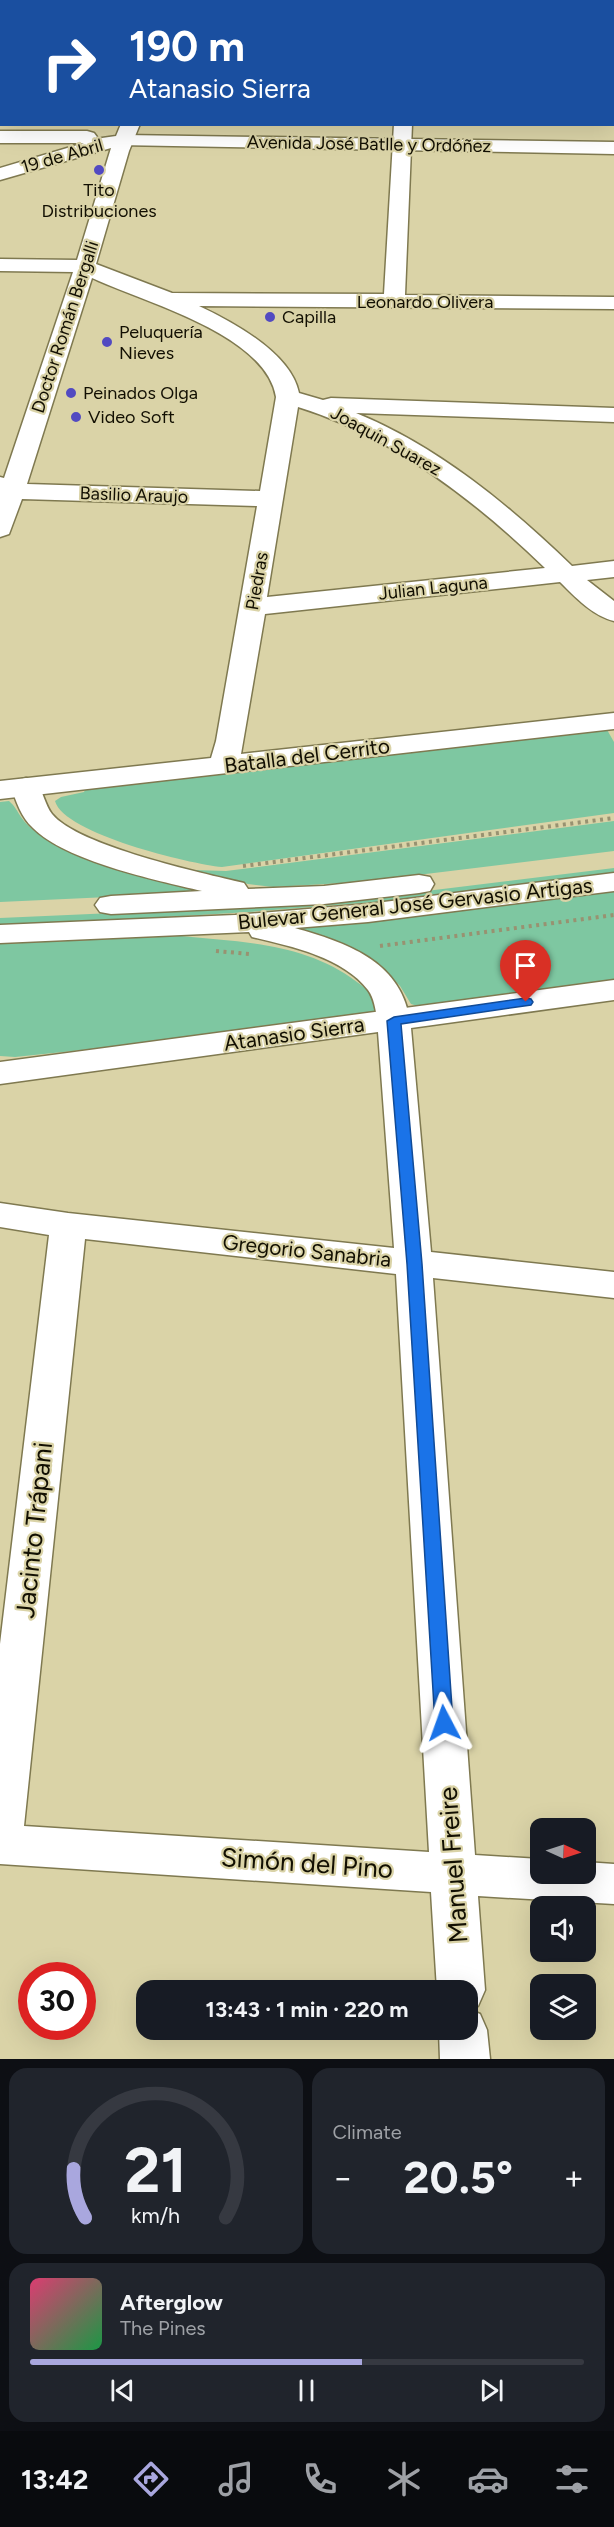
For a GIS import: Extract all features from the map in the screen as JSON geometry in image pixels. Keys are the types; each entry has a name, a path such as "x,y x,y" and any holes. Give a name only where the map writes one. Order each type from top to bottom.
{"street":[{"name":"Avenida José Batlle y Ordóñez","path":"128,134 402,135 614,140"},
{"name":"19 de Abril","path":"0,174 79,142 103,143 128,134"},
{"name":"Doctor Román Bergalli","path":"0,529 6,488 28,444 85,267 119,151 128,134"},
{"name":"Avenida José Batlle y Ordóñez","path":"402,135 614,148"},
{"path":"394,301 402,135"},
{"path":"0,136 79,142"},
{"path":"0,265 85,267 117,282 165,298 212,322 259,351 283,373 289,390 288,397"},
{"name":"Leonardo Olivera","path":"165,298 614,303"},
{"name":"Joaquin Suarez","path":"288,397 318,404 379,434 443,472 506,520 564,574 614,614"},
{"name":"Piedras","path":"224,765 288,397"},
{"path":"318,404 614,415"},
{"path":"0,450 28,444"},
{"name":"Basilio Araujo","path":"6,488 271,499"},
{"name":"Julian Laguna","path":"252,607 614,569"},
{"name":"Batalla del Cerrito","path":"13,789 614,721"},
{"path":"13,789 43,821 61,835 135,863 267,898"},
{"name":"Bulevar General José Gervasio Artigas","path":"0,911 324,895 614,859"},
{"name":"Bulevar General José Gervasio Artigas","path":"0,933 235,924 368,913 614,882"},
{"name":"Manuel Freire","path":"235,924 292,937 351,960 375,978 388,992 395,1009 394,1021 414,1264 460,1980"},
{"name":"Atanasio Sierra","path":"3,1072 614,990"},
{"name":"Gregorio Sanabria","path":"0,1215 68,1225 614,1285"},
{"name":"Jacinto Trápani","path":"0,1835 68,1225"},
{"name":"Simón del Pino","path":"0,1844 614,1884"},
{"path":"464,2040 465,2059"}],"path":[{"path":"234,867 614,818"}],"green space":[{"path":"606,728 614,742 614,813 222,867 157,854 103,836 80,825 63,813 55,801 61,797 84,792 86,788"},
{"path":"9,801 29,826 58,845 193,890 195,893 0,902 0,802"},
{"path":"614,821 614,851 360,882 273,887 248,884 192,870 226,871"},
{"path":"614,868 614,874 412,899 249,912 0,927 0,918 181,910 410,893"},
{"path":"614,890 614,980 421,1007 411,1004 400,986 383,969 296,930 298,927 422,915"},
{"path":"181,936 250,943 317,959 364,987 374,997 379,1010 375,1013 149,1043 15,1057 0,1056 0,944"}],"place":[{"name":"Tito Distribuciones","path":"99,170"},
{"name":"Capilla","path":"270,317"},
{"name":"Peluquería Nieves","path":"107,342"},
{"name":"Peinados Olga","path":"71,393"},
{"name":"Video Soft","path":"76,417"}],"route":[{"path":"444,1723 414,1264 394,1021 526,1002"}]}
